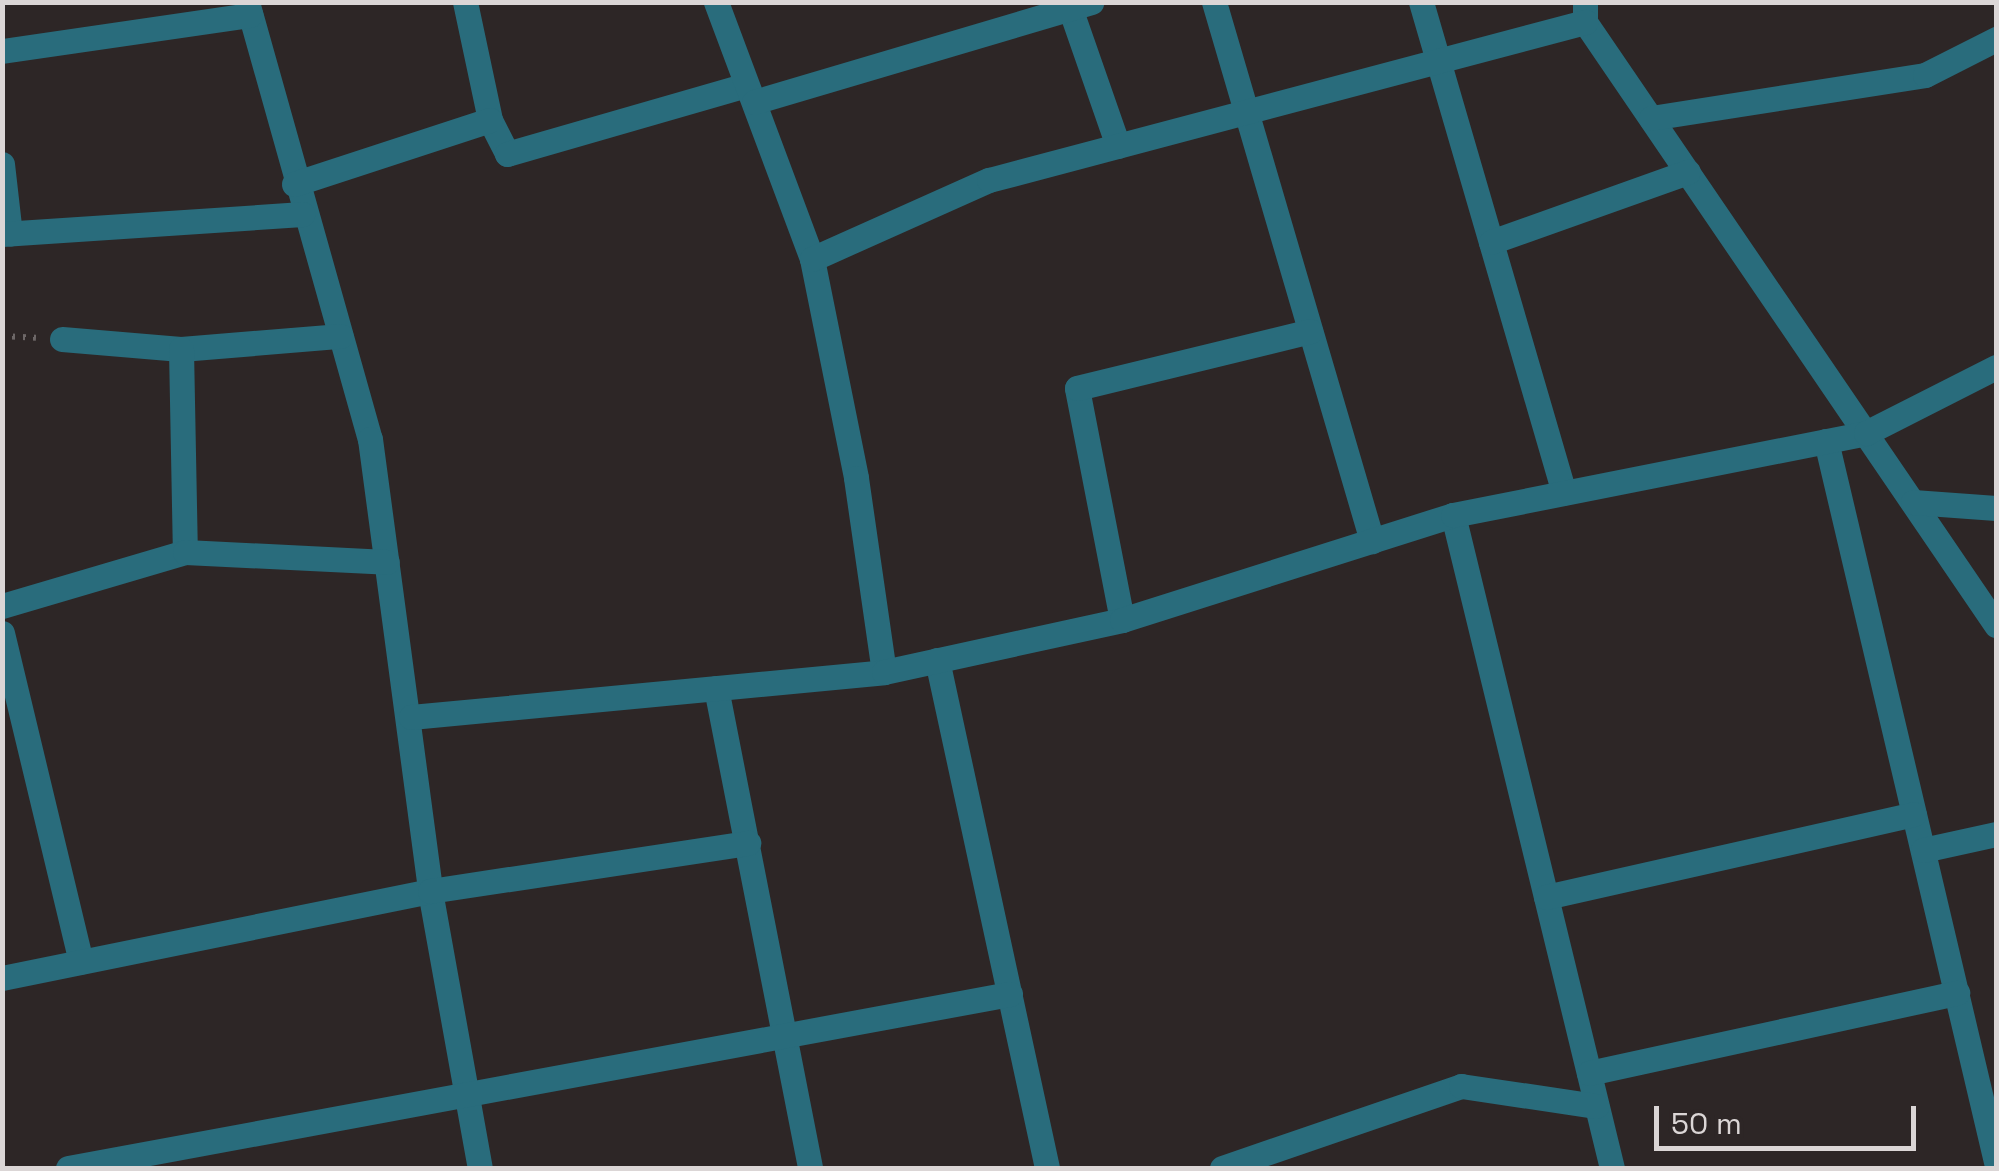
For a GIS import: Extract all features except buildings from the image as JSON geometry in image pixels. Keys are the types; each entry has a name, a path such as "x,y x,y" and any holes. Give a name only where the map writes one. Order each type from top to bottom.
{"street":[{"path":"465,2 490,120 506,154 1081,5 1118,146"},
{"path":"716,2 812,259 856,478 884,672"},
{"path":"1214,2 1372,541"},
{"path":"1421,2 1564,493"},
{"path":"2,51 248,9 302,214 370,438 411,717 430,892 480,1168"},
{"path":"812,259 989,180 1438,61 1585,12 1688,172 1996,624"},
{"path":"1652,118 1925,75 1996,39"},
{"path":"294,184 490,120"},
{"path":"2,164 6,234 302,214"},
{"path":"1491,242 1688,172"},
{"path":"1122,620 1077,388 1310,331"},
{"path":"62,340 181,348 340,336"},
{"path":"181,348 185,552"},
{"path":"411,717 884,672 1122,620 1453,515 1866,433 1996,367"},
{"path":"1826,440 1996,1162"},
{"path":"1914,502 1996,508"},
{"path":"1453,515 1612,1168"},
{"path":"2,606 185,552 388,562"},
{"path":"2,633 81,962"},
{"path":"937,660 1047,1168"},
{"path":"716,688 810,1168"},
{"path":"1546,896 1914,814"},
{"path":"1923,850 1996,834"},
{"path":"2,978 430,892 748,843"},
{"path":"1589,1073 1957,993"},
{"path":"68,1168 465,1091 1010,994"},
{"path":"1222,1168 1290,1158 1461,1086 1597,1106"}]}
